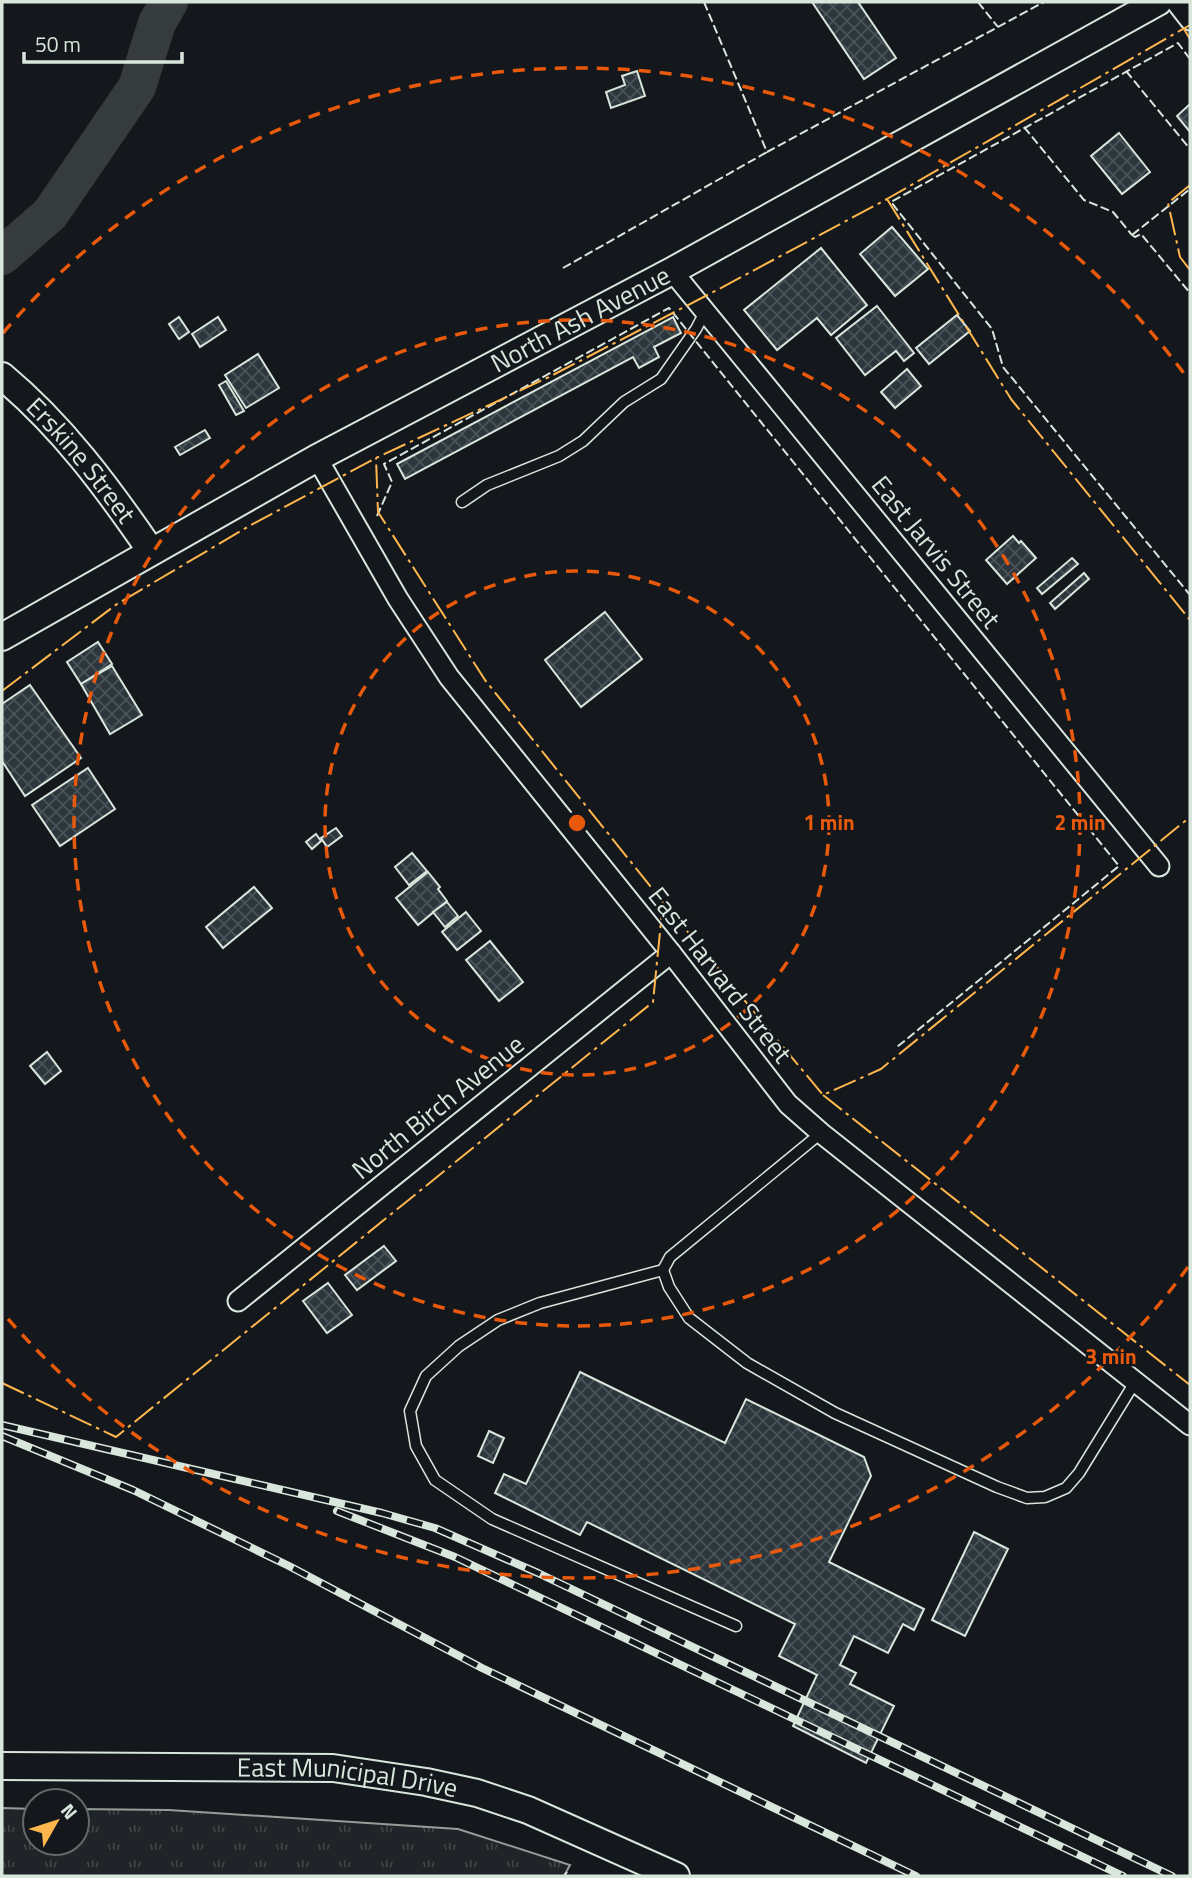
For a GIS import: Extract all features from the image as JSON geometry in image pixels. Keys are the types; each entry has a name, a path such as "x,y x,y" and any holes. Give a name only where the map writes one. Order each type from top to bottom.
{"street":[{"name":"North Ash Avenue","path":"2,637 317,458 672,271 1158,2"},
{"path":"1176,2 1190,20"},
{"name":"East Jarvis Street","path":"672,271 1159,866"},
{"name":"Erskine Street","path":"2,376 46,416 79,452 151,551"},
{"name":"East Harvard Street","path":"317,458 398,599 449,677 671,953 788,1104 1190,1425"},
{"name":"North Birch Avenue","path":"238,1301 671,953"},
{"name":"East Municipal Drive","path":"2,1766 333,1768 426,1782 477,1793 528,1810 676,1876"}],"lane":[{"path":"461,502 487,485 559,456 583,441 624,402 661,379 696,329 705,311"},
{"path":"736,1626 492,1519 435,1480 416,1447 410,1410 425,1376 459,1346 498,1320 540,1303 663,1270 670,1257 821,1133"},
{"path":"663,1270 669,1287 689,1318 747,1363 835,1413 1027,1498 1045,1497 1066,1488 1079,1473 1135,1382"}],"green space":[{"path":"2,1808 21,1809 21,1857 91,1857 91,1809 169,1810 458,1829 570,1865 564,1876 2,1876"}],"building":[{"path":"812,2 858,2 896,58 864,79"},
{"path":"637,71 645,96 611,108 606,92 625,85 622,76"},
{"path":"1190,104 1190,132 1177,116"},
{"path":"1119,133 1150,172 1122,194 1091,156"},
{"path":"892,227 928,269 895,296 860,254"},
{"path":"821,248 867,305 831,335 817,318 777,350 744,310"},
{"path":"877,306 914,353 904,361 896,351 865,375 836,338"},
{"path":"957,315 970,331 929,364 916,348"},
{"path":"179,317 189,332 179,339 169,324"},
{"path":"218,317 226,330 200,347 192,334"},
{"path":"673,317 681,333 654,347 659,357 639,368 633,357 405,479 397,464"},
{"path":"258,354 279,388 246,408 225,375"},
{"path":"907,369 921,386 895,408 881,392"},
{"path":"226,381 244,411 236,415 219,385"},
{"path":"205,430 210,438 180,455 175,447"},
{"path":"1013,536 1036,558 1007,584 986,560"},
{"path":"1072,558 1078,564 1042,594 1037,588"},
{"path":"1084,573 1089,579 1055,609 1050,603"},
{"path":"605,612 642,659 581,707 545,660"},
{"path":"98,642 112,664 81,684 67,662"},
{"path":"112,666 142,715 110,734 81,684"},
{"path":"30,685 81,758 25,796 2,761 2,704"},
{"path":"88,768 115,809 60,846 32,805"},
{"path":"336,828 342,836 327,847 321,838"},
{"path":"316,834 321,841 312,849 306,842"},
{"path":"412,853 427,871 409,885 395,867"},
{"path":"428,872 447,901 418,925 396,898"},
{"path":"254,887 272,908 223,948 206,927"},
{"path":"447,902 458,916 445,927 433,912"},
{"path":"466,912 481,931 457,950 442,932"},
{"path":"490,941 523,982 499,1001 466,960"},
{"path":"47,1052 61,1071 45,1084 30,1066"},
{"path":"384,1246 396,1261 357,1290 345,1275"},
{"path":"328,1283 352,1315 327,1333 303,1301"},
{"path":"580,1372 725,1443 746,1399 864,1457 871,1476 829,1562 924,1609 914,1630 903,1624 888,1653 854,1636 840,1665 856,1673 850,1684 894,1706 866,1763 793,1726 817,1675 779,1656 795,1624 587,1522 580,1535 495,1493 504,1474 526,1484"},
{"path":"489,1431 504,1438 493,1463 478,1456"},
{"path":"974,1532 1008,1549 965,1636 932,1620"}],"waterway":[{"path":"2,256 50,214 137,87 157,23 169,2"}],"railway":[{"path":"2,1425 382,1513 435,1528 538,1573 1172,1876"},
{"path":"2,1436 133,1490 289,1566 482,1668 916,1876"},
{"path":"337,1511 455,1557 1123,1876"}],"fence":[{"path":"704,2 767,152 1044,2"},
{"path":"978,2 998,27"},
{"path":"1190,59 1178,43 891,202 992,329 1003,367 1190,595"},
{"path":"1126,71 1190,149"},
{"path":"1024,127 1084,200 1113,212 1132,235"},
{"path":"563,268 767,152"},
{"path":"1132,235 1190,189"},
{"path":"1132,235 1135,237 1141,234 1190,293"},
{"path":"377,516 392,482 384,464 669,308 1119,866 897,1047"},
{"path":"564,1876 567,1872"}],"power":[{"path":"2,691 117,604 251,525 376,458 549,377 719,289 887,199 1190,25"},
{"path":"1184,29 1190,39"},
{"path":"1190,185 1168,203 1180,257 1190,270"},
{"path":"887,199 1011,399 1190,620"},
{"path":"2,1383 116,1437 653,1002 663,902 485,680 378,512 376,458"},
{"path":"663,902 823,1095 881,1069 1190,817"},
{"path":"823,1095 1190,1385"}]}
